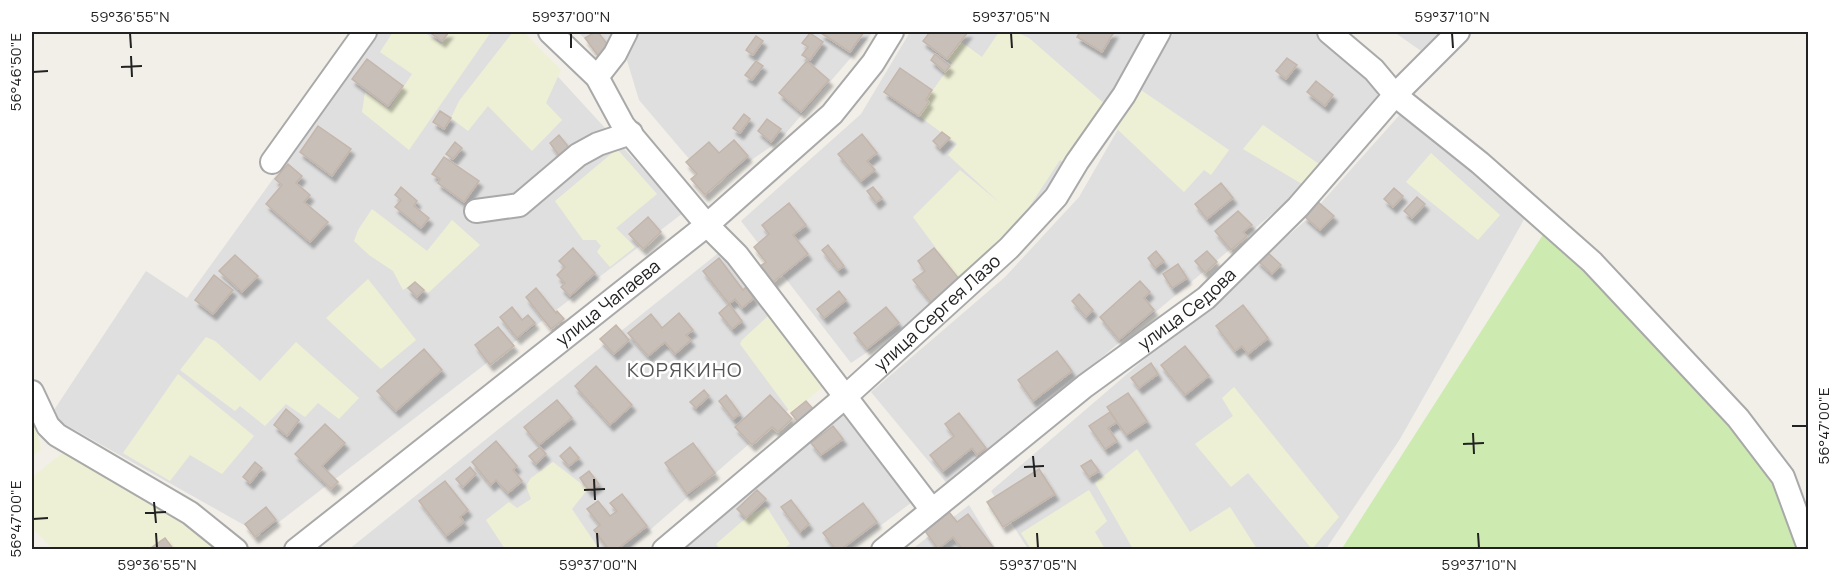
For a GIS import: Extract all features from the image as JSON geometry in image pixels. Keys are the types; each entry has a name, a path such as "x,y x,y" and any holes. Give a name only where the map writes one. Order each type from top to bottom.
{"street":[{"path":"272,162 365,32"},
{"path":"550,32 597,77 623,125 707,225 738,255 932,510"},
{"path":"597,77 615,54 626,32"},
{"name":"улица Чапаева","path":"296,549 707,225 832,114 873,63 892,32"},
{"name":"улица Сергея Лазо","path":"664,549 845,397 1009,248 1056,197 1077,162 1124,95 1159,32"},
{"path":"1329,32 1374,70 1395,95 1480,162 1592,262 1738,418 1782,477 1809,545"},
{"name":"улица Седова","path":"883,549 1084,386 1206,298 1298,207 1395,95 1458,32"},
{"path":"476,211 519,205 578,155 598,144 631,133"},
{"path":"32,392 48,426 57,435 190,513 236,549"}],"shaded area":[{"path":"379,32 517,32 683,213 262,535 50,416 146,271 187,298"},
{"path":"578,32 616,32 601,56"},
{"path":"630,32 873,32 780,140 713,187 639,100 622,44"},
{"path":"910,32 1153,32 1026,226 933,308 851,363 741,221 861,114"},
{"path":"1174,32 1326,32 1375,81 1379,105 1297,193 949,486 871,392 1005,277 1079,197"},
{"path":"1394,32 1449,32 1424,53"},
{"path":"1412,101 1530,209 1400,439 1326,549 1028,549 991,491 1305,221"},
{"path":"722,250 825,378 628,549 348,550"},
{"path":"850,406 919,497 849,549 681,550"},
{"path":"969,505 996,549 911,550"}],"green space":[{"path":"393,32 424,32 441,44 450,32 491,32 409,150 362,112 365,92 389,109 412,74 380,52"},
{"path":"513,32 524,32 561,70 546,103 562,120 532,151 488,106 468,131 451,118 459,101"},
{"path":"999,32 1016,32 1029,38 1106,105 1065,164 1060,160 1020,221 1022,223 959,279 913,217 960,170 1000,203 948,155 957,144 919,116 929,102 926,100 952,63 947,59 960,41 982,57"},
{"path":"1141,90 1229,150 1211,175 1204,170 1184,192 1117,129"},
{"path":"1263,125 1319,164 1302,184 1243,149"},
{"path":"617,149 657,194 616,228 635,247 610,267 597,252 601,246 596,240 583,240 555,201"},
{"path":"1431,153 1500,215 1478,240 1406,182"},
{"path":"372,209 427,251 452,220 480,245 428,293 415,282 403,290 393,271 369,255 354,241 358,230"},
{"path":"1546,230 1704,377 1783,502 1797,549 1341,550"},
{"path":"368,279 416,340 381,369 326,318"},
{"path":"768,316 823,387 791,413 740,344"},
{"path":"206,337 215,341 260,381 296,342 359,398 339,419 318,403 305,417 286,404 265,426 240,406 235,411 180,370"},
{"path":"178,374 254,436 222,474 190,455 170,481 123,453"},
{"path":"1234,387 1339,517 1312,549 1248,473 1231,487 1195,444 1233,416 1222,398"},
{"path":"32,404 41,449 32,457"},
{"path":"1137,449 1190,532 1230,507 1257,549 1133,549 1095,483"},
{"path":"65,451 208,536 216,549 174,549 165,538 148,549 53,549 32,528 32,477"},
{"path":"553,462 588,489 572,509 599,549 505,549 486,520 509,502 517,508 531,499 526,486 531,478"},
{"path":"1089,490 1107,521 1095,532 1105,549 1031,549 1021,533"},
{"path":"766,506 790,544 783,549 720,549 716,544 746,518"}],"building":[{"path":"429,32 449,32 442,41"},
{"path":"598,32 611,49 599,57 585,38"},
{"path":"864,32 850,52 821,33"},
{"path":"930,32 968,32 947,59 923,41"},
{"path":"1080,32 1114,32 1102,52 1077,37"},
{"path":"810,33 823,42 810,60 802,55 808,47 802,43"},
{"path":"756,36 763,41 753,55 746,50"},
{"path":"935,54 950,66 945,72 931,60"},
{"path":"1287,58 1297,65 1286,79 1276,71"},
{"path":"367,59 403,86 388,106 352,79"},
{"path":"756,61 763,66 752,80 745,75"},
{"path":"807,61 829,80 801,112 779,93"},
{"path":"900,68 932,90 926,100 929,102 919,116 884,92"},
{"path":"1316,81 1333,95 1325,106 1307,92"},
{"path":"440,111 451,118 444,129 433,122"},
{"path":"744,114 750,119 740,133 733,128"},
{"path":"767,119 781,129 771,142 758,131"},
{"path":"318,126 351,149 332,176 300,152"},
{"path":"942,132 950,138 940,148 933,141"},
{"path":"862,134 877,153 867,161 875,170 861,181 838,154"},
{"path":"559,135 570,149 560,157 550,143"},
{"path":"734,140 748,156 705,195 691,179 697,174 686,162 709,142 719,153"},
{"path":"455,142 462,148 453,159 446,154"},
{"path":"444,157 479,181 464,202 438,183 440,179 432,174"},
{"path":"288,164 302,176 296,183 310,195 304,202 328,222 310,242 266,204 282,185 275,179"},
{"path":"1221,183 1233,198 1207,219 1195,204"},
{"path":"401,187 417,201 414,206 429,218 421,228 395,207 401,200 395,195"},
{"path":"873,187 882,198 876,203 867,191"},
{"path":"1394,188 1403,196 1393,207 1384,199"},
{"path":"1417,197 1425,204 1412,218 1404,211"},
{"path":"1317,201 1334,216 1320,230 1304,216"},
{"path":"789,203 806,225 793,235 808,254 772,283 759,267 766,262 754,247 769,234 762,225"},
{"path":"1238,211 1252,225 1243,232 1247,236 1231,250 1215,231"},
{"path":"648,217 661,232 643,249 629,234"},
{"path":"828,245 844,266 838,270 822,250"},
{"path":"573,248 595,273 570,296 561,287 565,283 557,275 565,267 559,261"},
{"path":"934,248 959,279 931,302 913,280 925,271 918,261"},
{"path":"1156,251 1164,261 1155,268 1148,258"},
{"path":"1207,251 1217,262 1205,273 1195,261"},
{"path":"1266,251 1281,265 1272,274 1257,260"},
{"path":"235,255 258,276 242,292 219,271"},
{"path":"719,258 743,290 746,287 754,298 742,308 735,299 729,304 703,271"},
{"path":"1178,264 1187,278 1172,288 1163,274"},
{"path":"214,275 233,290 213,314 195,300"},
{"path":"1140,281 1150,292 1144,298 1154,310 1119,340 1100,317"},
{"path":"415,282 424,290 417,297 408,288"},
{"path":"536,288 556,313 557,311 564,319 551,329 526,297"},
{"path":"839,291 846,300 824,318 817,309"},
{"path":"1079,294 1093,310 1086,317 1072,301"},
{"path":"729,304 742,321 732,329 719,313"},
{"path":"1243,305 1268,338 1248,354 1242,346 1235,351 1216,326"},
{"path":"512,307 522,320 528,315 535,323 517,338 500,317"},
{"path":"886,307 899,323 867,349 854,333"},
{"path":"679,313 693,330 686,335 691,340 675,354 665,342 648,356 628,333 651,314 662,328"},
{"path":"616,325 629,340 614,354 600,339"},
{"path":"498,327 514,346 490,365 475,345"},
{"path":"1185,346 1209,376 1185,395 1161,365"},
{"path":"424,349 442,370 396,411 377,391"},
{"path":"1057,351 1072,371 1033,401 1018,380"},
{"path":"1151,363 1158,374 1139,388 1131,378"},
{"path":"596,366 632,405 610,425 575,386"},
{"path":"704,390 709,396 696,408 690,402"},
{"path":"1128,393 1147,421 1126,435 1107,407"},
{"path":"726,395 740,414 733,419 719,401"},
{"path":"770,395 792,419 778,432 772,427 752,445 735,427"},
{"path":"557,400 572,418 539,445 524,427"},
{"path":"806,401 814,410 799,423 791,413"},
{"path":"286,409 299,420 287,436 274,425"},
{"path":"1110,412 1117,422 1108,428 1117,441 1105,449 1089,426"},
{"path":"959,413 986,448 977,455 972,448 943,471 930,455 954,436 945,424"},
{"path":"325,424 345,443 322,466 338,482 331,489 295,454"},
{"path":"833,426 843,439 821,455 811,443"},
{"path":"496,441 517,466 513,470 522,481 508,493 496,480 491,485 472,462"},
{"path":"693,443 715,473 687,494 665,463"},
{"path":"540,447 546,454 536,464 529,456"},
{"path":"570,447 579,458 569,466 560,456"},
{"path":"1091,460 1099,471 1089,477 1081,466"},
{"path":"255,462 262,468 250,483 243,477"},
{"path":"470,467 476,474 463,487 456,479"},
{"path":"1039,469 1055,494 1003,527 987,502"},
{"path":"589,471 599,484 589,491 580,478"},
{"path":"445,481 468,510 460,517 464,522 446,536 419,501"},
{"path":"757,490 766,499 746,518 737,509"},
{"path":"622,494 647,526 616,550 609,550 594,530 600,525 587,509 598,501 610,516 617,511 610,503"},
{"path":"791,500 809,524 800,532 781,507"},
{"path":"863,503 877,522 840,550 836,550 823,533"},
{"path":"266,507 276,520 255,537 245,524"},
{"path":"949,512 957,522 968,514 995,550 963,550 953,537 938,549 925,531"},
{"path":"165,538 174,550 148,550"}],"district":[{"name":"КОРЯКИНО","path":"685,370"}]}
